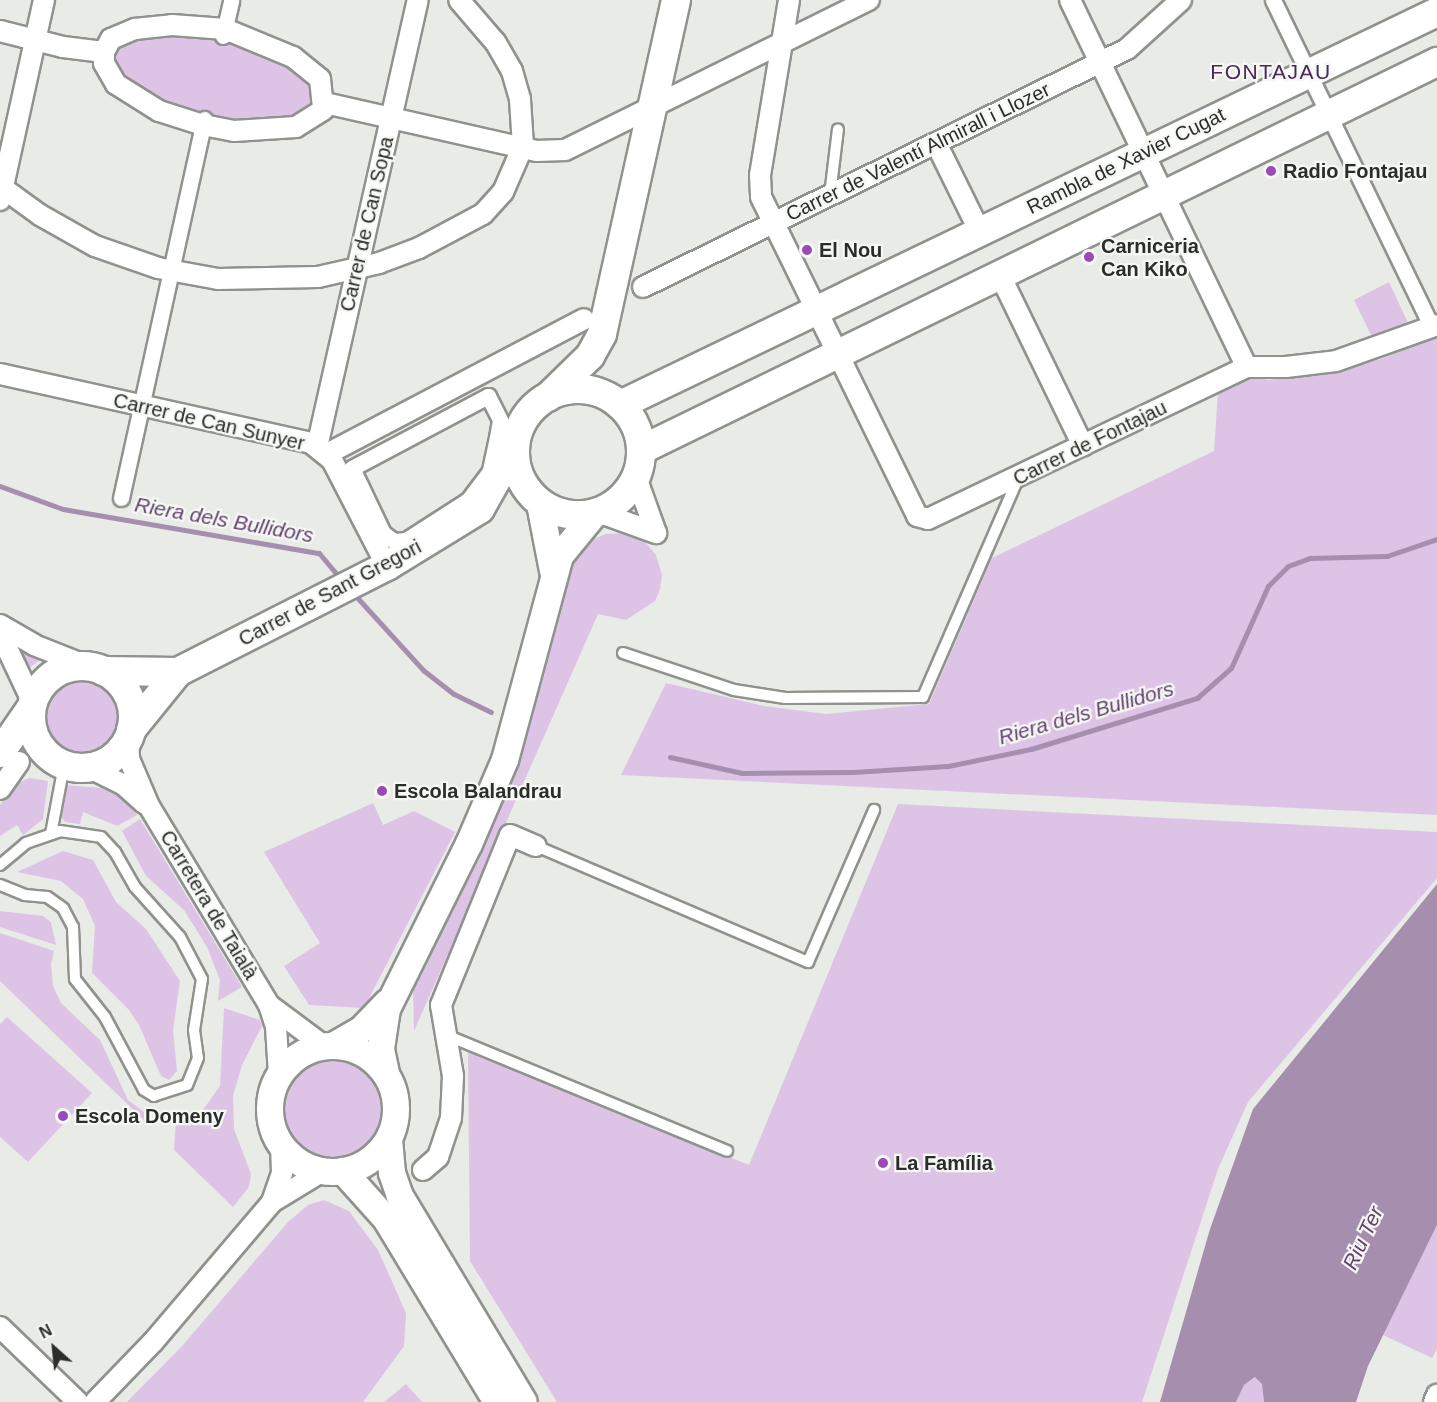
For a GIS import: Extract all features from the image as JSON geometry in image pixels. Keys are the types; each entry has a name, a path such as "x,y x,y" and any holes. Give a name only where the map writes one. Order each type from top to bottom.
{"main road":[{"path":"593,327 604,372 619,404 634,423 639,464 623,497 597,512 567,514 539,503 519,477 515,447 525,418 590,356 593,327 653,106 676,0"},
{"name":"Rambla de Xavier Cugat","path":"619,404 1437,12"},
{"path":"639,464 835,354 1437,62"},
{"path":"548,398 565,391 586,390 619,404"},
{"name":"Carrer de Sant Gregori","path":"480,509 515,447"},
{"name":"Carrer de Sant Gregori","path":"130,734 178,672 380,570 480,509 539,503"},
{"path":"65,669 95,669 128,696 130,734 112,757 68,763 6,759 32,705 49,678 65,669"},
{"name":"Carrer de Sant Gregori","path":"95,669 178,672"},
{"path":"32,705 33,733 68,763"}],"street":[{"path":"44,0 1,192 95,246 172,270 218,279 273,280 318,277 357,268 419,248 483,214 503,192 523,146 520,99 512,71 495,42 459,0"},
{"path":"224,33 231,0"},
{"name":"Carrer de Can Sopa","path":"322,450 357,268 418,0"},
{"path":"789,0 760,176 761,197 835,354"},
{"path":"325,103 523,146 536,151 565,150 868,0"},
{"path":"1070,0 1247,367"},
{"name":"Carrer de Valentí Almirall i Llozer","path":"643,287 1127,49 1181,0"},
{"path":"1273,0 1327,114 1435,326"},
{"path":"188,25 224,33 272,46 312,70 324,90 325,103 314,118 296,127 254,131 204,122 159,111 116,84 106,70 104,52 111,39 135,28 188,25"},
{"path":"0,31 36,38 63,47 104,52"},
{"path":"122,498 204,122"},
{"path":"936,143 980,232"},
{"path":"999,273 1079,439"},
{"name":"Carrer de Fontajau","path":"835,354 917,516 928,519 1018,478 1079,439 1247,367 1286,367 1336,361 1435,326"},
{"path":"322,450 593,327"},
{"name":"Carrer de Can Sunyer","path":"0,374 322,450 380,570"},
{"path":"488,396 500,420 490,471 468,500 406,540 394,541 383,533 352,468 488,396"},
{"path":"524,1402 400,1196 392,1173 389,1139 395,1120 396,1101 386,1073 381,1049 384,1020 392,998 469,844 505,760 522,706 554,571 574,536 597,512 656,533 639,464"},
{"path":"539,503 554,571"},
{"path":"0,625 34,645 95,669"},
{"path":"0,633 32,705"},
{"name":"Carretera de Taialà","path":"130,734 129,759 149,806 269,1005 276,1027 279,1076"},
{"path":"0,789 6,759"},
{"name":"Carretera de Taialà","path":"68,763 124,785 149,806"},
{"path":"423,1170 438,1157 451,1118 453,1076 441,1005 498,858 510,835 536,846"},
{"path":"95,1402 153,1342 272,1202 282,1173 280,1144 269,1110 279,1076 298,1056 328,1046 362,1029 392,998"},
{"name":"Carretera de Taialà","path":"269,1005 328,1046"},
{"path":"328,1046 363,1053 386,1073"},
{"path":"272,1202 333,1171 369,1160 389,1139"},
{"path":"280,1144 295,1159 333,1171 386,1220 497,1402"},
{"path":"0,1328 78,1402"},
{"path":"1434,1402 1437,1395"}],"lane":[{"path":"830,195 838,129"},
{"path":"623,653 734,690 784,698 923,697 1018,478"},
{"path":"51,834 68,763"},
{"path":"536,846 808,962 874,810"},
{"path":"0,865 26,843 51,834 81,831 101,837 135,887 180,937 202,979 194,1030 198,1058 187,1085 154,1096 144,1090 105,1017 79,987 72,954 73,927 63,908 47,897 25,895 0,885"},
{"path":"446,1035 727,1151"}],"shaded area":[{"path":"204,32 284,60 312,82 313,104 298,119 239,125 191,116 118,80 109,57 123,39"},
{"path":"1389,282 1408,323 1371,335 1354,300"},
{"path":"1437,336 1437,815 621,775 666,683 764,706 826,714 929,704 992,558 1214,451 1218,392 1250,377 1269,380 1338,370 1381,359"},
{"path":"627,533 645,542 656,555 662,575 655,601 626,620 598,614 414,1031 413,990 419,972 475,865 518,765 571,558 584,543 606,534"},
{"path":"12,642 45,656 25,671"},
{"path":"82,676 98,679 112,688 121,702 124,718 121,734 112,748 98,757 82,760 66,757 52,748 43,734 40,718 43,702 52,688 66,679"},
{"path":"29,778 48,781 43,819 23,835 17,825 0,836 0,805 12,786"},
{"path":"63,785 102,788 123,799 137,815 117,826 83,812 80,824 65,822 60,815"},
{"path":"373,803 383,825 414,811 455,832 364,1008 309,1005 284,966 320,943 264,852"},
{"path":"898,804 1437,832 1437,878 1248,1102 1218,1169 1142,1402 557,1402 470,1261 468,1052 749,1165"},
{"path":"140,819 242,987 218,1001 220,980 207,947 184,910 146,876 122,831"},
{"path":"63,851 93,860 116,902 146,929 180,981 173,1030 177,1071 169,1080 161,1076 139,1025 129,1010 92,973 95,926 83,899 61,881 17,872"},
{"path":"0,911 43,916 51,922 56,945 0,927"},
{"path":"0,933 54,951 51,964 53,986 61,1003 100,1040 128,1100 147,1114 146,1122 0,981"},
{"path":"224,1008 260,1020 262,1026 242,1065 233,1096 234,1129 251,1174 249,1187 233,1207 174,1150 176,1121 200,1114 220,1086"},
{"path":"7,1017 92,1093 28,1162 0,1137 0,1024"},
{"path":"333,1061 352,1064 368,1075 379,1091 382,1110 379,1129 368,1145 352,1156 333,1159 314,1156 298,1145 287,1129 284,1110 287,1091 298,1075 314,1064"},
{"path":"324,1200 349,1211 378,1250 406,1313 404,1346 363,1402 127,1402 183,1345 288,1222 308,1205"},
{"path":"1437,1225 1437,1349 1432,1358 1383,1335"},
{"path":"1256,1377 1262,1384 1264,1402 1236,1402 1244,1385"},
{"path":"406,1384 422,1402 384,1402"}],"water":[{"name":"Riu Ter","path":"1437,884 1437,1225 1368,1366 1356,1402 1264,1402 1262,1384 1255,1377 1244,1385 1236,1402 1160,1402 1210,1229 1253,1109"}],"waterway":[{"name":"Riera dels Bullidors","path":"0,486 63,509 319,553 341,579"},
{"name":"Riera dels Bullidors","path":"670,757 742,773 853,772 948,766 1031,749 1197,698 1231,668 1268,586 1288,566 1310,558 1387,556 1437,539"},
{"name":"Riera dels Bullidors","path":"353,593 423,670 454,694 491,712"}],"place":[{"name":"Radio Fontajau","path":"1271,171"},
{"name":"El Nou","path":"807,250"},
{"name":"Carniceria Can Kiko","path":"1089,257"},
{"name":"Escola Balandrau","path":"382,791"},
{"name":"Escola Domeny","path":"63,1116"},
{"name":"La Família","path":"883,1163"}],"district":[{"name":"FONTAJAU","path":"1271,72"}]}
